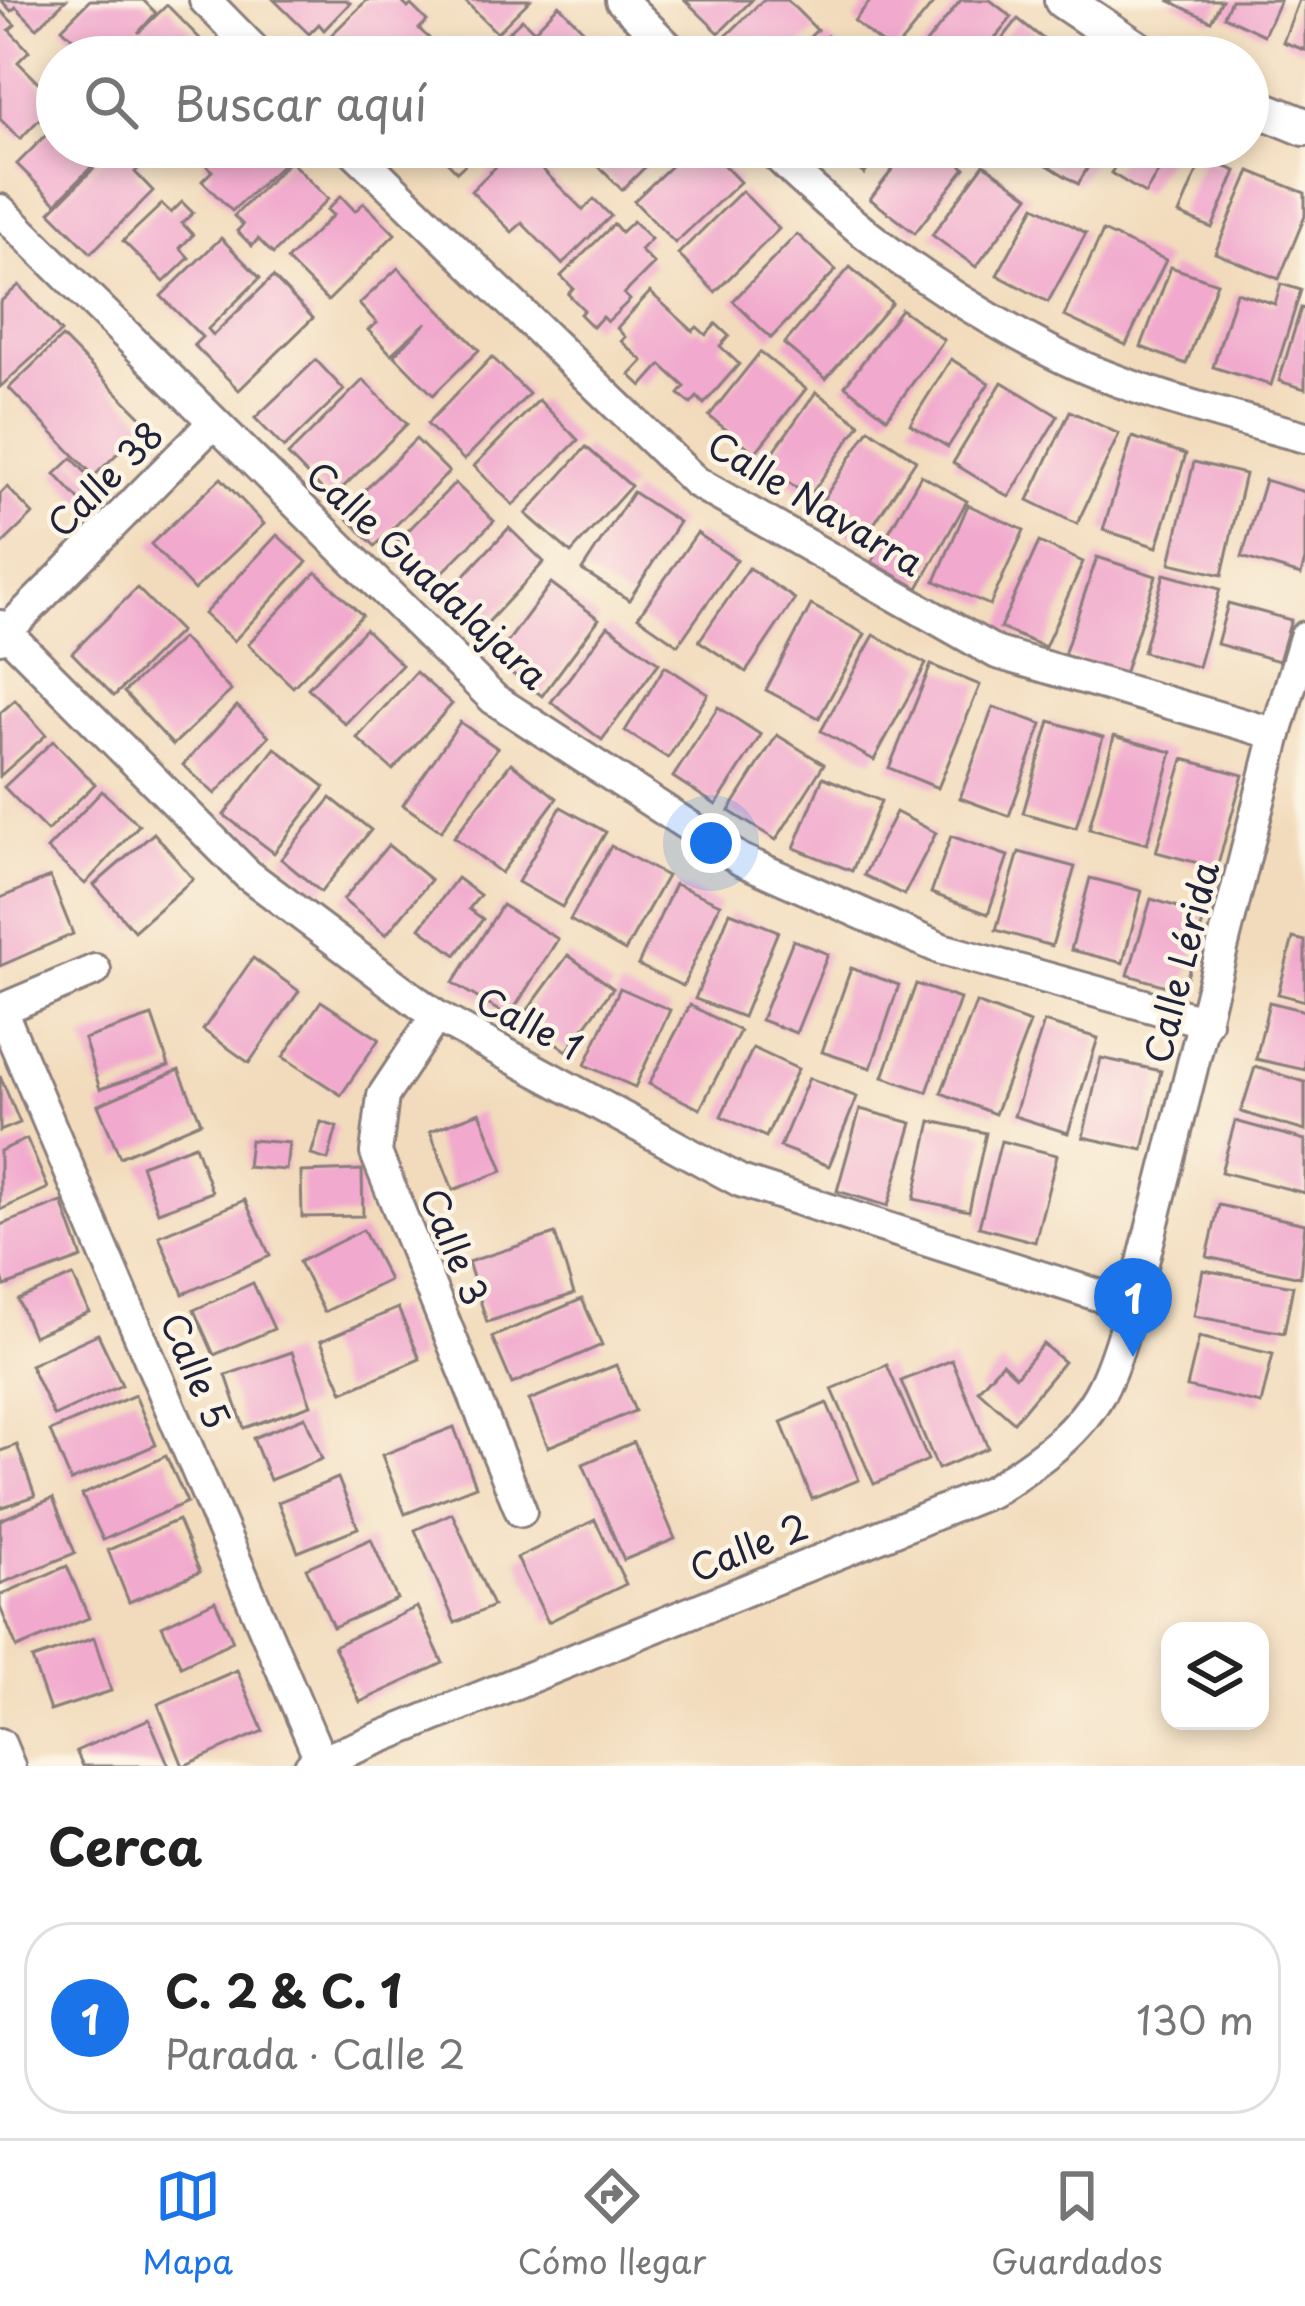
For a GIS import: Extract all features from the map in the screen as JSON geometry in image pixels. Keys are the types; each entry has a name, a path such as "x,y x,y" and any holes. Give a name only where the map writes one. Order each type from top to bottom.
{"street":[{"path":"205,0 240,36"},
{"path":"621,0 657,36"},
{"path":"1063,0 1117,36"},
{"path":"1269,112 1305,127"},
{"name":"Calle Navarra","path":"372,168 696,482 997,652 1276,734"},
{"path":"789,168 937,288 1055,354 1202,410 1305,437"},
{"name":"Calle Guadalajara","path":"0,210 494,700 741,860 942,949 1206,1022"},
{"name":"Calle 38","path":"2,632 212,424"},
{"name":"Calle 1","path":"2,632 247,874 436,1016 740,1180 1132,1306"},
{"name":"Calle Lérida","path":"1132,1306 1276,734 1305,637"},
{"path":"0,1010 94,970"},
{"name":"Calle 5","path":"0,1010 318,1765"},
{"name":"Calle 3","path":"436,1016 383,1096 376,1153 520,1511"},
{"name":"Calle 2","path":"318,1765 992,1491 1044,1457 1072,1430 1103,1389 1132,1306"},
{"path":"0,1744 9,1766"}],"building":[{"path":"1,0 66,0 37,28 16,7 11,11"},
{"path":"90,0 143,0 156,13 138,33 167,5 197,36 70,36 62,28"},
{"path":"274,0 350,3 324,30 319,24 309,34"},
{"path":"367,0 400,0 427,21 419,29 427,36 330,36"},
{"path":"464,0 530,0 497,33"},
{"path":"685,0 752,0 719,33"},
{"path":"763,0 787,0 817,30 811,36 726,36"},
{"path":"871,0 936,0 907,36 872,36 854,21"},
{"path":"961,0 990,0 1012,17 997,36 932,36"},
{"path":"1168,0 1222,0 1211,21"},
{"path":"1231,0 1280,0 1264,35 1224,16"},
{"path":"1299,0 1305,0 1305,50 1283,42"},
{"path":"559,5 589,36 504,36 522,19 534,31"},
{"path":"0,10 15,25 9,30 29,51 18,62 36,80 36,123 20,139 0,119"},
{"path":"1018,19 1039,36 1005,36"},
{"path":"36,145 36,168 90,168 56,203 17,164"},
{"path":"94,168 139,168 135,172 153,191 91,253 50,212"},
{"path":"209,168 279,168 232,211 202,181 212,171"},
{"path":"283,168 297,168 328,199 273,254 258,239 252,246 237,231 243,225 234,216"},
{"path":"495,168 541,168 583,210 594,199 611,216 562,264 522,223 512,232 471,191"},
{"path":"600,168 644,168 622,190"},
{"path":"669,168 726,168 740,182 675,243 634,201"},
{"path":"894,168 965,168 915,233 870,199"},
{"path":"981,168 990,168 1029,196 976,267 932,235"},
{"path":"1052,168 1088,168 1078,184"},
{"path":"1114,168 1161,168 1145,194 1111,173"},
{"path":"1199,168 1236,171 1212,228 1179,214"},
{"path":"1250,171 1305,193 1305,216 1279,279 1215,253"},
{"path":"742,191 779,229 715,292 678,254"},
{"path":"341,196 355,211 364,203 395,234 328,301 287,260 333,215 327,210"},
{"path":"182,202 193,213 182,223 193,235 180,248 189,258 164,282 123,241 162,204 171,213"},
{"path":"1035,206 1086,233 1048,302 997,275"},
{"path":"633,221 651,239 640,250 654,264 624,294 630,300 607,322 602,317 593,327 580,314 584,310 568,294 573,288 561,276 614,224 621,232"},
{"path":"1103,231 1166,260 1126,345 1064,316"},
{"path":"797,234 836,270 771,338 733,301"},
{"path":"221,238 260,278 208,329 213,335 273,277 313,318 239,390 194,345 202,337 161,296"},
{"path":"850,267 892,303 826,379 784,344"},
{"path":"1171,267 1217,283 1186,364 1141,347"},
{"path":"398,268 479,350 433,395 394,355 427,322 391,354 368,330 377,323 359,304"},
{"path":"1281,284 1301,290 1271,385 1213,367 1236,292 1275,304"},
{"path":"19,285 61,332 0,387 0,302"},
{"path":"650,292 693,331 697,327 706,335 716,324 729,336 720,346 739,364 704,404 697,397 691,404 679,394 685,387 661,365 642,386 630,375 643,361 621,341 625,337 617,328"},
{"path":"1301,308 1305,309 1305,389 1279,381"},
{"path":"901,309 944,340 887,418 845,386"},
{"path":"62,337 148,424 94,476 9,388"},
{"path":"760,352 806,389 755,453 709,416"},
{"path":"492,357 529,394 464,460 427,424"},
{"path":"951,359 989,383 948,447 910,424"},
{"path":"316,360 344,390 284,448 255,418"},
{"path":"363,380 407,424 331,499 288,455"},
{"path":"1002,382 1058,416 1009,497 953,463"},
{"path":"816,392 860,424 809,497 764,465"},
{"path":"539,400 578,440 513,505 474,466"},
{"path":"1070,411 1119,434 1077,524 1028,500"},
{"path":"869,429 916,460 862,542 815,512"},
{"path":"1132,437 1186,454 1157,547 1103,530"},
{"path":"416,439 449,472 375,546 342,513"},
{"path":"586,447 631,486 571,553 526,514"},
{"path":"72,458 103,491 86,507 55,474"},
{"path":"1194,462 1245,474 1222,575 1170,563"},
{"path":"921,475 967,501 918,588 872,562"},
{"path":"221,478 264,524 194,590 151,544"},
{"path":"1265,480 1305,492 1301,575 1242,557"},
{"path":"455,483 494,521 429,586 391,548"},
{"path":"7,487 33,514 0,546 0,494"},
{"path":"633,492 679,522 629,600 582,570"},
{"path":"968,505 1024,530 990,605 935,581"},
{"path":"509,528 544,562 478,633 442,599"},
{"path":"697,533 737,560 678,645 638,617"},
{"path":"277,535 307,562 234,641 204,614"},
{"path":"1039,542 1083,562 1045,647 1000,628"},
{"path":"1097,557 1156,576 1124,674 1064,655"},
{"path":"749,568 795,599 746,672 699,641"},
{"path":"316,572 362,615 293,687 248,644"},
{"path":"1164,574 1220,589 1198,667 1143,652"},
{"path":"551,583 599,619 542,696 494,660"},
{"path":"137,588 180,631 114,696 72,653"},
{"path":"1228,603 1291,620 1279,661 1217,644"},
{"path":"811,605 865,634 819,718 766,690"},
{"path":"608,626 659,663 602,740 551,702"},
{"path":"365,629 402,665 345,724 308,688"},
{"path":"874,635 926,664 874,760 821,731"},
{"path":"182,638 231,691 173,745 124,692"},
{"path":"931,665 980,685 938,788 889,768"},
{"path":"665,666 708,694 668,758 625,731"},
{"path":"416,672 452,704 393,770 357,738"},
{"path":"15,700 46,735 0,776 0,713"},
{"path":"237,706 269,736 215,794 183,765"},
{"path":"718,707 761,735 716,805 673,777"},
{"path":"993,707 1042,724 1009,816 960,798"},
{"path":"1050,721 1103,737 1076,828 1023,813"},
{"path":"460,722 497,748 441,831 403,805"},
{"path":"777,735 824,764 776,840 729,811"},
{"path":"1114,736 1172,752 1147,844 1089,829"},
{"path":"53,741 95,784 47,831 4,787"},
{"path":"275,748 325,787 274,853 224,815"},
{"path":"1183,759 1243,775 1217,868 1156,852"},
{"path":"511,763 557,798 501,873 454,837"},
{"path":"823,777 881,801 852,871 794,848"},
{"path":"102,791 139,825 85,884 47,849"},
{"path":"331,798 371,830 321,892 281,859"},
{"path":"561,807 606,832 562,907 518,882"},
{"path":"896,812 936,833 904,895 864,875"},
{"path":"154,833 193,879 134,931 94,885"},
{"path":"951,836 1008,856 988,914 931,893"},
{"path":"388,845 431,880 386,935 343,900"},
{"path":"611,846 667,876 625,951 570,920"},
{"path":"1019,852 1075,867 1052,946 996,930"},
{"path":"50,877 73,934 0,966 0,898"},
{"path":"457,878 480,895 469,909 483,919 456,955 420,928"},
{"path":"1090,878 1142,891 1123,963 1071,950"},
{"path":"675,884 720,904 683,986 638,965"},
{"path":"1151,899 1205,915 1183,991 1128,975"},
{"path":"502,905 558,939 509,1017 453,983"},
{"path":"730,912 778,931 743,1017 695,999"},
{"path":"1293,938 1305,941 1305,1001 1278,994"},
{"path":"793,940 828,954 796,1033 761,1020"},
{"path":"568,955 613,988 567,1051 522,1018"},
{"path":"253,958 299,991 249,1063 203,1030"},
{"path":"851,968 899,985 871,1068 822,1052"},
{"path":"916,984 960,999 927,1092 883,1077"},
{"path":"620,988 670,1010 635,1087 585,1065"},
{"path":"321,1001 379,1039 341,1095 283,1057"},
{"path":"1269,1002 1305,1011 1305,1070 1256,1059"},
{"path":"976,1003 1030,1023 995,1114 941,1093"},
{"path":"690,1005 740,1031 700,1109 649,1084"},
{"path":"152,1016 169,1066 100,1089 84,1039"},
{"path":"1044,1022 1098,1038 1068,1133 1014,1116"},
{"path":"753,1048 798,1069 766,1137 721,1116"},
{"path":"1101,1058 1161,1071 1143,1150 1083,1137"},
{"path":"1255,1067 1305,1082 1305,1131 1241,1112"},
{"path":"179,1070 201,1122 120,1157 98,1105"},
{"path":"0,1076 20,1123 0,1131"},
{"path":"809,1078 857,1097 829,1166 780,1147"},
{"path":"860,1109 912,1123 888,1206 837,1191"},
{"path":"480,1112 503,1171 453,1190 430,1131"},
{"path":"931,1121 986,1133 969,1211 914,1199"},
{"path":"1235,1121 1305,1140 1305,1193 1221,1172"},
{"path":"321,1122 337,1127 328,1160 311,1155"},
{"path":"27,1139 48,1188 0,1210 0,1151"},
{"path":"250,1140 289,1143 286,1170 247,1167"},
{"path":"1001,1141 1057,1155 1035,1242 979,1227"},
{"path":"195,1145 212,1192 158,1212 141,1165"},
{"path":"362,1170 363,1216 302,1217 301,1172"},
{"path":"245,1200 270,1256 183,1294 159,1236"},
{"path":"62,1202 82,1258 5,1286 0,1272 0,1225"},
{"path":"1219,1205 1305,1224 1300,1277 1207,1257"},
{"path":"363,1230 389,1280 324,1312 299,1262"},
{"path":"555,1234 574,1294 487,1322 468,1262"},
{"path":"1203,1270 1293,1286 1284,1333 1194,1316"},
{"path":"73,1276 89,1312 33,1336 18,1300"},
{"path":"253,1283 274,1329 214,1355 194,1310"},
{"path":"582,1299 602,1345 512,1384 492,1337"},
{"path":"398,1308 420,1359 343,1392 321,1341"},
{"path":"98,1334 122,1385 54,1416 30,1365"},
{"path":"1199,1337 1273,1354 1261,1404 1187,1387"},
{"path":"1043,1344 1064,1362 1014,1422 978,1390 1002,1363 1016,1376"},
{"path":"292,1352 311,1405 244,1428 226,1375"},
{"path":"952,1360 988,1448 938,1469 901,1381"},
{"path":"616,1365 635,1411 548,1447 529,1400"},
{"path":"887,1365 928,1460 874,1484 832,1389"},
{"path":"135,1395 156,1445 71,1481 50,1431"},
{"path":"827,1403 859,1480 812,1499 781,1422"},
{"path":"305,1417 322,1459 270,1480 253,1438"},
{"path":"454,1427 476,1486 405,1514 382,1455"},
{"path":"634,1442 675,1539 624,1560 583,1464"},
{"path":"17,1445 35,1496 0,1508 0,1451"},
{"path":"166,1456 187,1502 103,1540 82,1495"},
{"path":"338,1478 358,1528 298,1552 278,1502"},
{"path":"53,1498 75,1553 0,1584 0,1520"},
{"path":"452,1513 493,1606 455,1623 415,1530"},
{"path":"178,1520 200,1572 129,1602 108,1550"},
{"path":"595,1520 626,1584 548,1622 517,1558"},
{"path":"371,1539 397,1599 333,1627 306,1568"},
{"path":"67,1566 89,1618 17,1648 0,1607 0,1595"},
{"path":"215,1601 233,1641 181,1666 162,1626"},
{"path":"417,1607 443,1663 360,1702 334,1646"},
{"path":"94,1638 111,1691 50,1711 32,1659"},
{"path":"237,1670 263,1731 183,1766 158,1704"},
{"path":"149,1719 169,1766 83,1766 76,1751"}],"place":[{"name":"C. 2 & C. 1","path":"1133,1357"}]}
